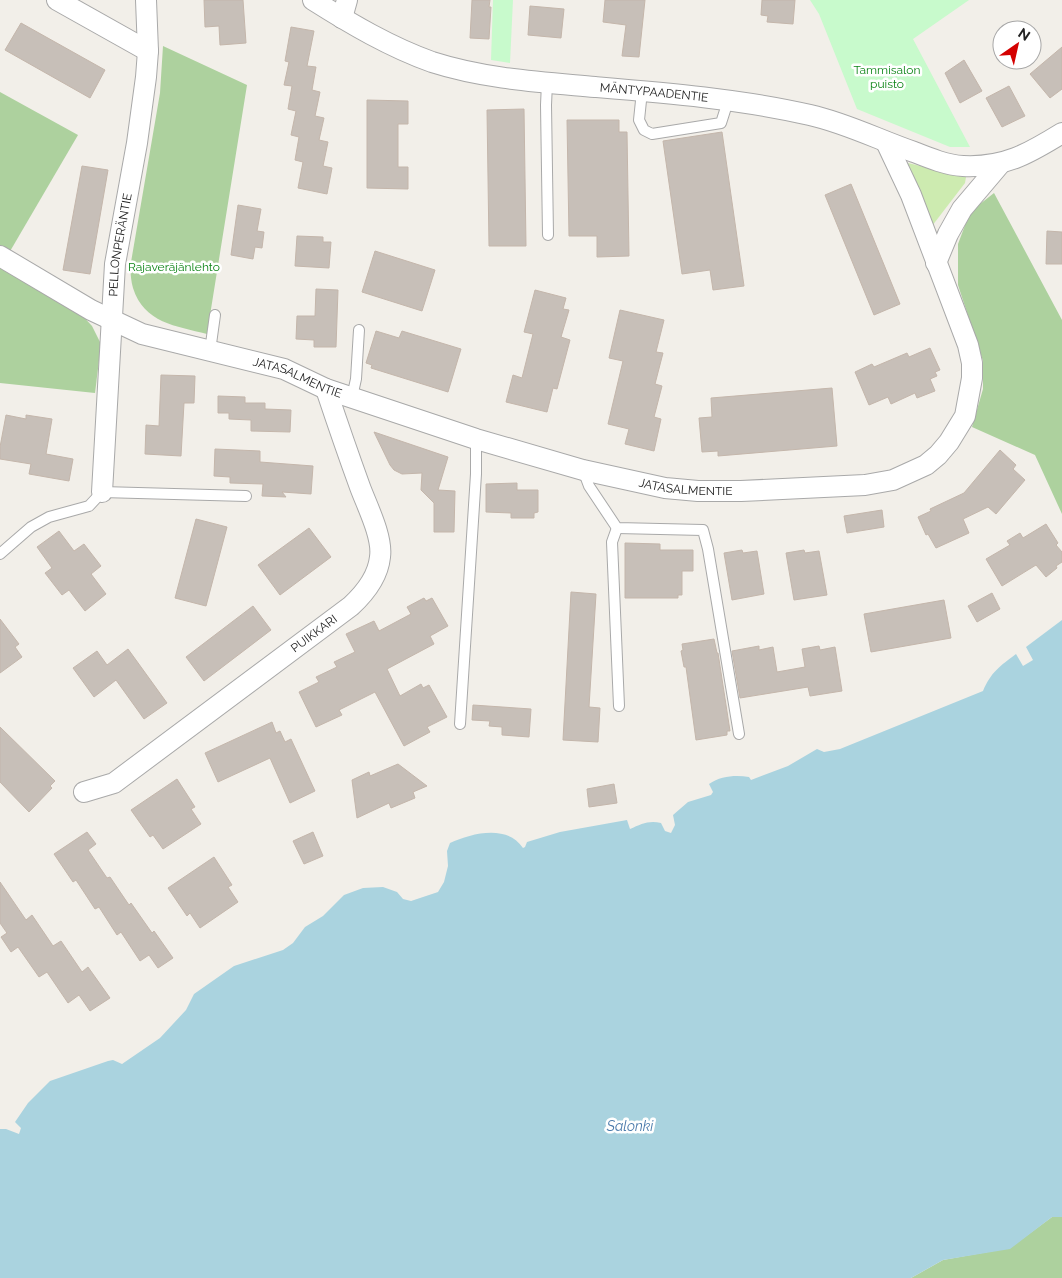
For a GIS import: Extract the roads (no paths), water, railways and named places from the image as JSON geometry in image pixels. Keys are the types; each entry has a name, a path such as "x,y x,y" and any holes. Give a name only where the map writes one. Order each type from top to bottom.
{"street":[{"path":"58,0 148,51"},
{"name":"PELLONPERÄNTIE","path":"102,492 115,264 137,143 146,77 148,51 146,0"},
{"name":"MÄNTYPAADENTIE","path":"314,0 345,9 376,37 432,62 497,78 728,100 811,115 843,125 935,160 962,166 1001,164 1023,156 1062,133"},
{"name":"JATASALMENTIE","path":"0,256 112,321 142,334 284,369 326,389 476,439 583,470 665,488 698,491 741,491 865,485 892,480 926,465 938,455 965,416 972,378 972,363 968,345 911,195 886,142"},
{"name":"MÄNTYPAADENTIE","path":"936,263 948,234 962,209 1001,164"},
{"name":"PUIKKARI","path":"84,792 114,783 351,606 362,596 369,585 377,571 381,556 377,533 326,389"}],"lane":[{"path":"547,83 548,235"},
{"path":"642,91 640,120 644,130 652,134 721,123 728,100"},
{"path":"210,351 215,315"},
{"path":"352,397 356,379 359,330"},
{"path":"460,724 476,474 476,439"},
{"path":"583,470 589,486 617,528"},
{"path":"0,554 32,527 49,517 89,506 102,492 246,496"},
{"path":"617,528 612,542 619,706"},
{"path":"617,528 702,530 708,549 739,734"}],"water":[{"name":"Salonki","path":"1062,620 1062,1217 1052,1217 1010,1249 943,1260 911,1278 0,1278 0,1129 6,1129 19,1134 21,1128 15,1122 28,1103 50,1081 108,1061 113,1060 122,1064 160,1038 186,1010 194,994 234,966 283,950 293,943 305,927 323,916 344,895 363,888 383,887 397,892 403,899 411,901 438,892 444,882 448,866 447,851 450,843 468,836 499,833 516,840 523,848 527,842 560,832 627,820 630,829 645,823 657,822 661,823 665,831 671,833 675,825 673,815 688,802 711,795 713,792 709,784 714,781 733,776 749,777 751,780 788,766 817,749 824,752 840,749 983,691 996,670 1016,654 1023,666 1033,660 1026,647"}],"park label":[{"name":"Tammisalon puisto","path":"887,77"},
{"name":"Rajaveräjänlehto","path":"174,267"}]}
